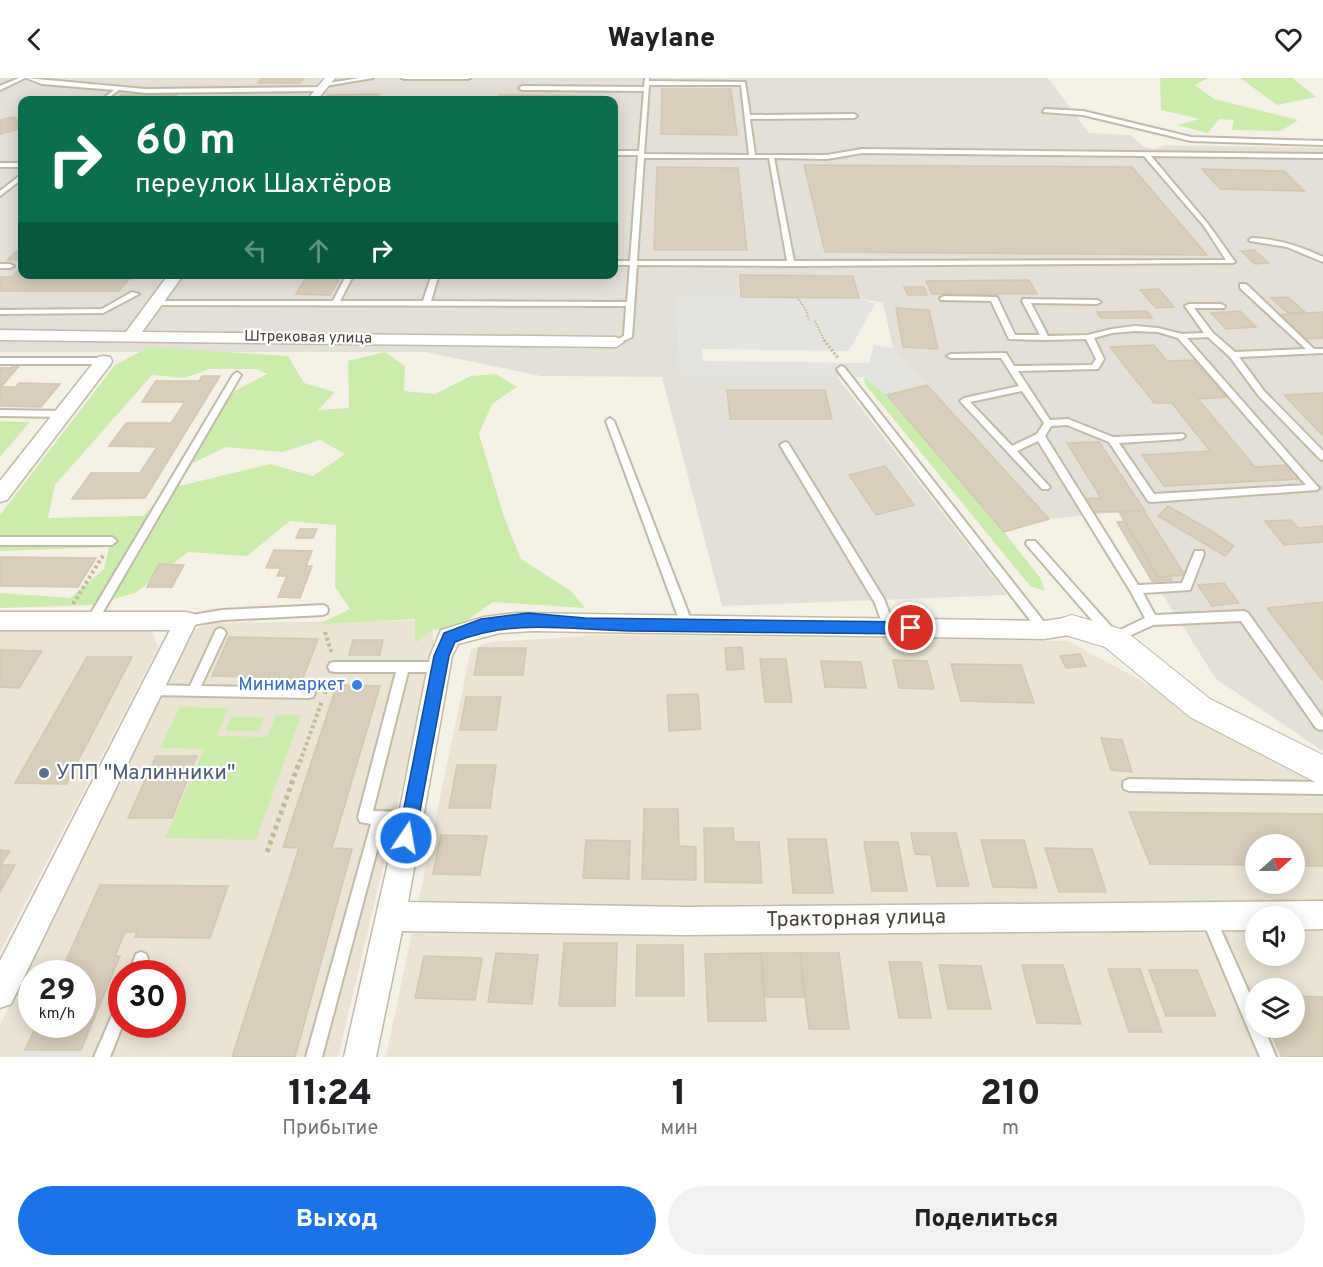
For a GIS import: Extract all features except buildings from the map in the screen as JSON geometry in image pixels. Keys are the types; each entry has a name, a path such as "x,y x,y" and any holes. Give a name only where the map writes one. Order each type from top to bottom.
{"street":[{"path":"315,96 325,84"},
{"path":"132,335 173,279"},
{"name":"Штрековая улица","path":"0,335 616,342"},
{"path":"0,495 104,361"},
{"path":"0,468 20,468"},
{"path":"360,1057 411,819 440,662 449,637 481,625 528,619 585,624 1058,628 1114,638 1200,708 1323,771"},
{"path":"0,621 186,621 0,993"},
{"name":"Тракторная улица","path":"390,916 684,921 1323,915"}],"lane":[{"path":"0,88 23,78"},
{"path":"28,78 42,82 117,90 191,91 307,86 371,78"},
{"path":"73,84 82,78"},
{"path":"404,78 468,78"},
{"path":"616,342 628,337 636,263 647,83"},
{"path":"522,88 647,83 743,83 752,156"},
{"path":"109,96 117,90"},
{"path":"184,96 191,91"},
{"path":"1045,111 1083,113 1191,139 1323,143"},
{"path":"748,117 855,116"},
{"path":"618,153 827,157 862,151 1323,156"},
{"path":"618,263 1231,262 1206,225 1146,154"},
{"path":"771,156 791,264"},
{"path":"0,165 18,165"},
{"path":"0,194 3,188 18,179"},
{"path":"3,188 18,185"},
{"path":"1252,240 1278,241 1301,248 1323,260"},
{"path":"0,266 10,266"},
{"path":"335,303 348,279"},
{"path":"426,304 434,279"},
{"path":"1243,286 1312,351"},
{"path":"0,312 103,311 135,294"},
{"path":"944,298 994,299 1012,337"},
{"path":"1045,338 1026,301 1097,302"},
{"path":"154,303 630,304"},
{"path":"1221,306 1189,306 1210,335 1233,355 1261,393 1323,457"},
{"path":"1012,337 1089,337 1109,330 1161,328 1181,336 1210,335"},
{"path":"1112,440 1151,498 1314,488 1181,336"},
{"path":"1003,355 1012,337"},
{"path":"1012,369 1095,366 1100,359 1089,337"},
{"path":"1233,355 1323,351"},
{"path":"951,356 1003,355"},
{"path":"1003,355 1048,423"},
{"path":"0,361 104,361"},
{"path":"841,369 1058,628"},
{"path":"93,621 237,375"},
{"path":"1024,388 964,401 1045,487"},
{"path":"0,414 63,414"},
{"path":"610,422 687,625"},
{"path":"1048,423 1068,422 1112,440 1180,436"},
{"path":"1011,450 1040,436 1048,423"},
{"path":"1040,436 1152,620"},
{"path":"785,445 880,602 889,628"},
{"path":"0,541 112,542"},
{"path":"1031,544 1114,638 1152,620 1244,616 1320,724"},
{"path":"1135,589 1186,587 1199,554"},
{"path":"186,621 222,615 322,610"},
{"path":"193,691 220,633"},
{"path":"334,667 403,667 440,662"},
{"path":"403,667 365,817 411,819"},
{"path":"152,690 309,693"},
{"path":"1130,784 1323,788"},
{"path":"314,1057 379,818"},
{"path":"1208,915 1245,1001"},
{"path":"102,1057 110,1038"},
{"path":"1260,1038 1268,1057"}],"path":[{"path":"797,297 806,310 809,321"},
{"path":"815,321 821,337 831,351"},
{"path":"73,604 112,542"},
{"path":"267,852 334,667 325,632"}],"shaded area":[{"path":"0,78 1048,78 1089,133 1130,135 1145,147 1155,149 1165,145 1323,148 1323,751 1216,679 1117,522 1124,521 1119,512 1049,519 893,348 883,303 859,298 741,297 679,377 837,377 1007,595 722,606 662,377 541,376 425,352 0,352"},
{"path":"677,295 859,298 875,304 849,351 701,349 703,361 869,363 874,345 893,348 927,385 887,395 864,377 679,377"},
{"path":"431,620 435,647 338,1057 0,1057 0,1025 18,988 18,1038 96,1038 96,960 31,960 190,632 209,623"},
{"path":"0,629 152,631 158,648 0,952"},
{"path":"601,635 1068,641 1323,779 1323,1057 386,1057 471,649 492,642"},
{"path":"25,1050 81,1050 78,1057 22,1057"}],"green space":[{"path":"1160,78 1208,78 1195,85 1214,99 1298,120 1281,131 1232,130 1234,120 1219,119 1208,133 1176,125 1200,119 1161,110"},
{"path":"1240,78 1292,78 1316,97 1277,105"},
{"path":"149,347 288,356 304,383 335,392 318,410 349,408 348,361 385,352 405,366 404,391 435,394 471,376 496,374 517,387 492,404 479,434 504,517 521,559 571,591 585,608 493,602 449,633 433,629 415,643 415,619 319,624 350,609 335,587 336,525 290,521 247,556 188,552 135,593 93,605 0,608 0,593 70,598 104,569 109,547 0,551 0,515 115,365","holes":["210,369 256,369 267,374 236,390 208,420 191,464 226,447 283,452 320,440 345,454 313,476 270,464 171,488 143,516 48,518 55,485 152,375 184,378"]},
{"path":"864,377 887,395 1004,532 1041,579 1045,591 1030,586 865,384"},
{"path":"0,421 30,422 0,457"},
{"path":"180,707 228,708 217,736 267,737 276,715 301,715 256,840 165,838 204,749 160,748"},
{"path":"231,717 264,717 259,731 225,731"}],"place":[{"name":"Минимаркет","path":"357,685"},
{"name":"УПП \"Малинники\"","path":"44,773"}],"route":[{"path":"406,838 441,656 449,637 481,625 528,619 585,624 911,628"}]}
